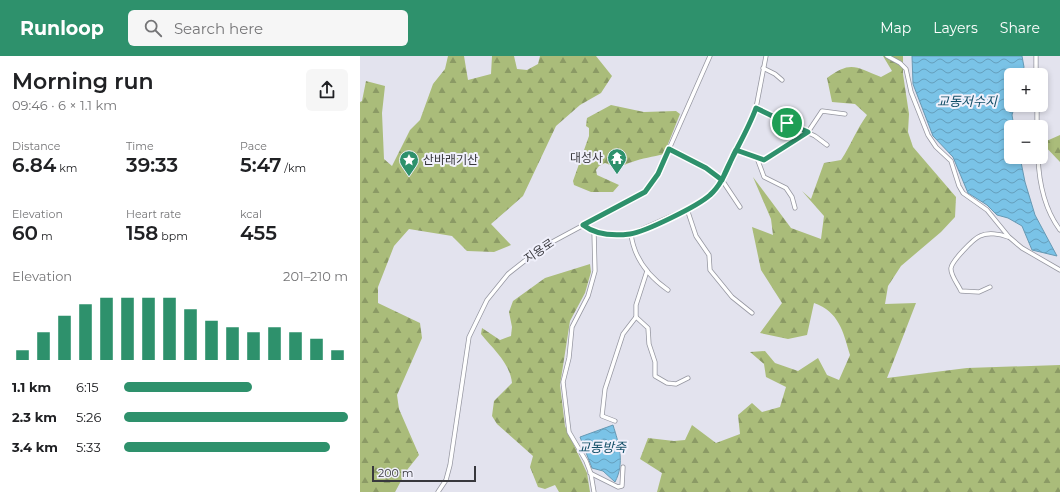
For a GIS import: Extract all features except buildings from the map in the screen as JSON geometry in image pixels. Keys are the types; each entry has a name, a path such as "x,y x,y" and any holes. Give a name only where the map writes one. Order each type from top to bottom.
{"street":[{"name":"지용로","path":"438,492 446,480 450,465 464,361 469,337 477,317 487,300 508,274 541,248 645,192 658,174 710,56"},
{"path":"583,225 594,232 631,234 687,209 709,196 722,180 750,124 756,108 766,56"},
{"path":"887,56 900,63 906,69 911,92 928,135 936,147 951,161 961,190 967,197 992,215 1009,237 1030,254 1060,270"},
{"path":"1036,56 1036,68"},
{"path":"763,68 775,74 782,80"},
{"path":"756,108 820,138 827,145"},
{"path":"736,150 764,160 808,132 822,111 845,114"},
{"path":"669,149 706,168 722,180 740,207"},
{"path":"757,158 764,177 786,188 792,197 795,208"},
{"path":"1039,164 1044,196 1050,213 1060,230"},
{"path":"687,209 696,236 709,256 710,270 732,297 752,313"},
{"path":"594,232 595,271 588,296 572,327 569,358 563,382 570,432 590,472 594,492"},
{"path":"631,234 636,255 647,271 658,283 668,290"},
{"path":"990,287 979,292 961,291 952,273 952,265 958,254 980,236 995,234 1009,237"},
{"path":"615,421 602,416 605,389 623,334 636,317 636,305 647,271"},
{"path":"636,317 648,328 649,344 655,362 655,376 667,383 676,384 688,378"},
{"path":"590,472 618,487 622,486 623,467"}],"green space":[{"path":"448,56 464,56 468,80 491,74 492,56 514,56 517,69 527,70 538,64 540,56 596,56 612,76 601,93 580,105 556,126 523,196 491,224 511,245 494,252 467,251 452,236 409,229 394,246 378,287 378,303 420,323 422,338 397,395 399,409 419,455 407,470 395,492 360,492 360,102 362,101 366,81 385,86 382,113 384,159 392,166 410,130 420,120 433,84 445,69"},
{"path":"883,56 903,56 903,74 909,114 908,132 913,147 956,197 955,217 941,232 901,266 888,286 885,304 916,303 887,378 967,368 1060,365 1060,492 657,492 662,473 640,459 648,438 674,441 685,440 692,425 716,443 740,434 738,415 752,403 762,412 780,407 786,387 766,377 764,364 750,352 765,351 775,363 798,371 818,358 827,375 839,380 850,355 839,323 835,317 822,307 814,303 807,335 788,339 760,333 782,303 761,270 752,227 773,235 771,219 753,177 791,228 821,239 824,216 802,191 811,199 824,163 841,160 867,115 855,104 832,102 827,78 835,72 848,67 859,68 881,77 892,71"},
{"path":"611,105 644,112 676,111 680,114 664,154 640,159 619,166 613,166 605,163 599,166 596,170 597,175 619,185 613,192 591,192 574,185 573,181 589,136 589,128 586,126 587,118"},
{"path":"1060,135 1060,162 1048,149 1048,140"},
{"path":"590,264 591,272 585,293 570,321 560,385 565,426 587,473 590,492 559,492 555,485 545,489 538,487 530,467 533,456 497,424 492,416 494,401 512,383 508,369 496,351 481,334 482,328 500,340 511,336 512,327 509,312 513,301 545,278"}],"water":[{"name":"교동저수지","path":"912,56 1022,56 1024,68 1004,68 1004,112 1013,112 1013,120 1004,120 1004,164 1021,164 1035,215 1057,256 1032,250 1022,226 1008,218 997,215 987,205 968,193 953,157 933,136 913,84"},
{"name":"교동방죽","path":"613,425 620,454 620,468 615,482 603,471 592,468 580,437"}],"place":[{"name":"대성사","path":"617,175"},
{"name":"산바래기산","path":"409,177"}],"route":[{"path":"787,123 756,108 750,124 736,150 728,165 722,180 706,168 669,149 653,183 645,192 583,225 596,233 631,234 687,209 700,202 714,191 722,180 736,150 760,160 764,160 808,132 787,123"}]}
